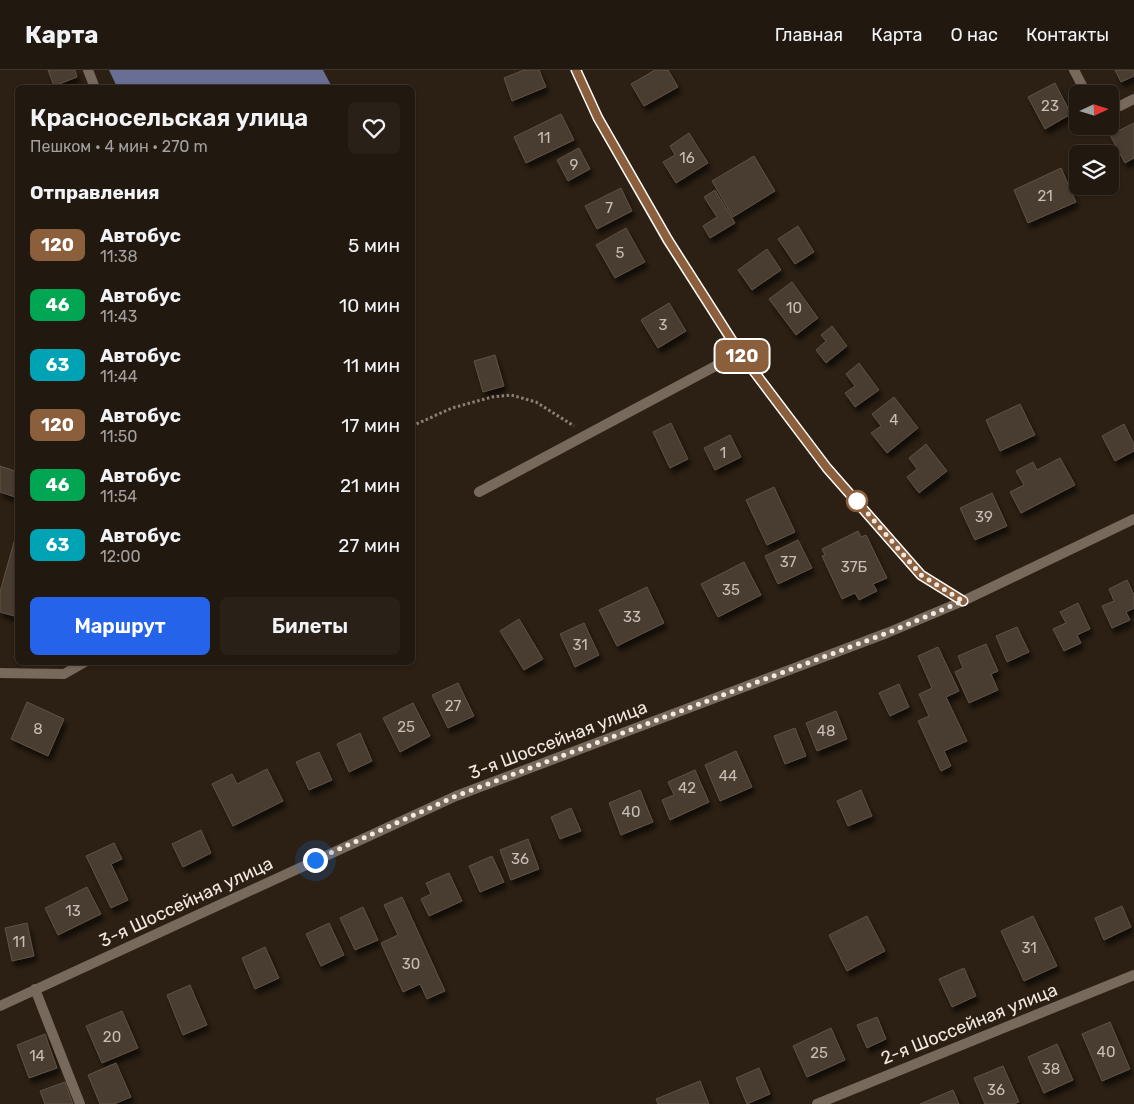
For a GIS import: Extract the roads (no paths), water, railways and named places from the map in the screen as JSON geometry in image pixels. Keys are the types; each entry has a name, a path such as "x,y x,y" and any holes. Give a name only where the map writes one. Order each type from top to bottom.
{"street":[{"path":"88,70 94,85"},
{"path":"576,70 598,118 668,240 740,353 827,468 921,575 963,601"},
{"path":"1074,70 1082,85"},
{"path":"1119,106 1134,99"},
{"path":"479,492 740,353"},
{"name":"3-я Шоссейная улица","path":"0,1006 456,796 887,633 963,601 1134,519"},
{"path":"0,674 64,674 80,665"},
{"name":"2-я Шоссейная улица","path":"817,1104 1134,975"},
{"path":"35,990 80,1104"}],"water":[{"path":"109,70 323,70 331,85 116,85"}]}
